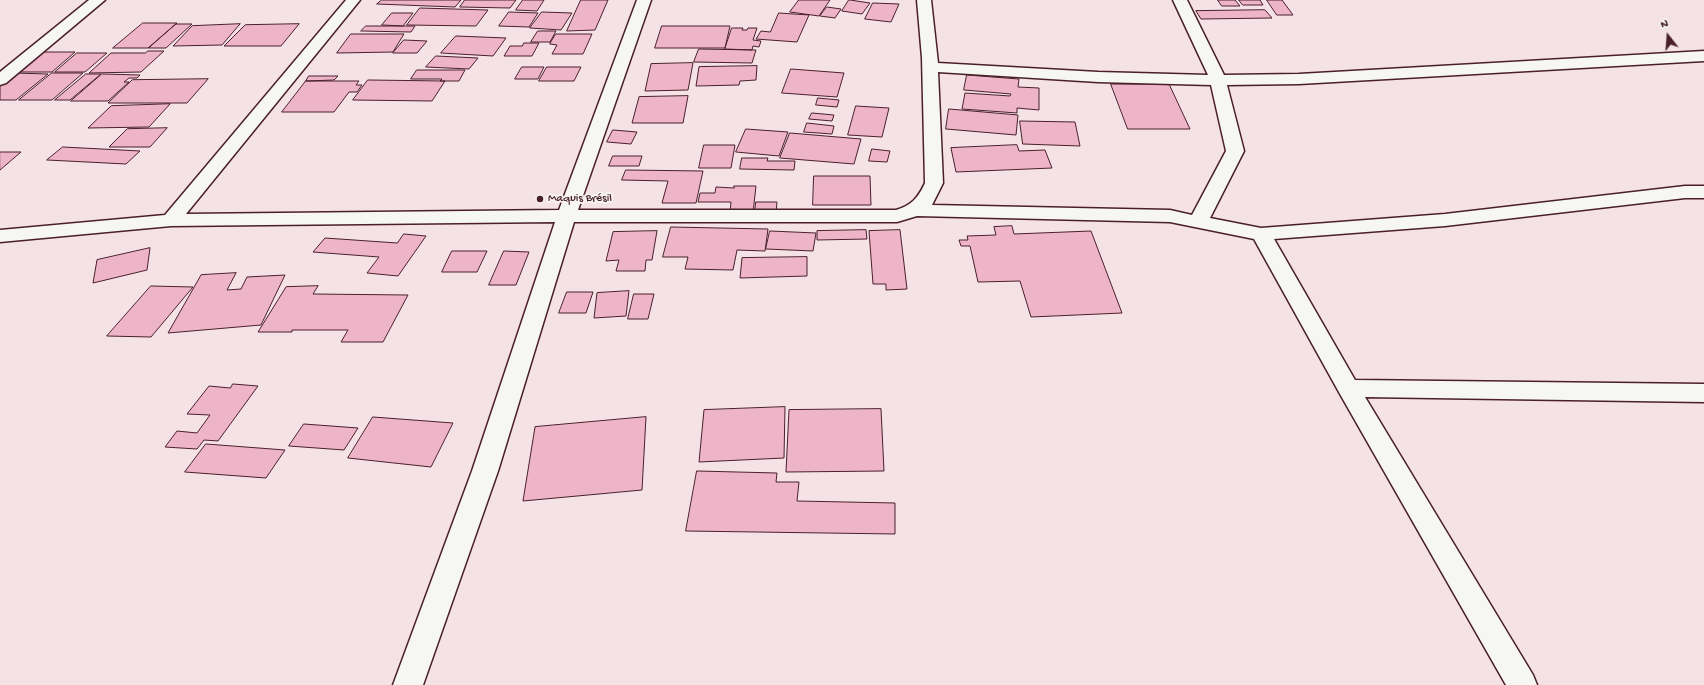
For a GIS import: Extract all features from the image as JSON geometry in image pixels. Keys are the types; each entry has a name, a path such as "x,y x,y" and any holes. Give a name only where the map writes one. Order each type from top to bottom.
{"street":[{"path":"0,80 98,0"},
{"path":"171,220 353,0"},
{"path":"408,685 485,470 566,216 644,0"},
{"path":"918,210 928,197 934,183 930,67 924,0"},
{"path":"1180,0 1218,80 1235,151 1198,222"},
{"path":"930,67 1098,77 1218,80 1298,79 1704,56"},
{"path":"0,236 171,220 566,216 897,216 918,210 1170,216 1261,234 1445,220 1685,192 1704,192"},
{"path":"1261,234 1348,388 1522,685"},
{"path":"1348,388 1704,393"}],"building":[{"path":"382,0 461,0 455,7 377,4"},
{"path":"465,0 516,0 510,8 460,7"},
{"path":"523,0 544,0 537,11 516,10"},
{"path":"581,0 608,0 595,30 567,31"},
{"path":"799,0 830,0 819,16 790,12"},
{"path":"849,0 870,3 862,14 842,11"},
{"path":"1218,0 1235,0 1240,6 1222,6"},
{"path":"1239,0 1260,0 1263,5 1243,5"},
{"path":"1267,0 1282,0 1293,15 1277,15"},
{"path":"873,3 899,4 891,22 865,19"},
{"path":"827,7 841,9 835,18 820,16"},
{"path":"420,8 488,10 476,26 407,25"},
{"path":"1265,10 1272,18 1201,19 1196,11"},
{"path":"509,12 538,13 529,27 499,26"},
{"path":"542,12 572,13 561,30 530,28"},
{"path":"392,13 413,13 403,26 382,25"},
{"path":"779,13 809,15 797,42 756,39 761,31 770,32"},
{"path":"143,23 177,23 148,48 113,48"},
{"path":"176,24 192,24 166,48 149,48"},
{"path":"240,24 222,45 173,46 192,26"},
{"path":"299,24 281,46 224,46 245,25"},
{"path":"366,26 415,26 411,32 361,31"},
{"path":"662,26 730,26 725,48 655,48"},
{"path":"732,28 743,28 742,30 747,30 748,28 757,28 753,40 761,41 759,47 753,46 752,50 725,49"},
{"path":"538,31 556,31 550,42 531,42"},
{"path":"351,34 404,34 393,52 337,53"},
{"path":"556,34 592,34 583,54 552,54 557,45 550,44"},
{"path":"456,36 506,38 493,56 441,53"},
{"path":"404,40 427,41 417,53 393,53"},
{"path":"524,43 539,43 532,56 504,56 510,46 522,46"},
{"path":"699,49 756,50 752,63 694,62"},
{"path":"148,51 164,51 141,72 89,73 111,53 145,53"},
{"path":"43,52 75,52 52,72 19,72"},
{"path":"77,53 107,53 85,72 55,72"},
{"path":"436,56 478,58 469,69 426,67"},
{"path":"693,63 688,90 645,91 651,64"},
{"path":"757,66 756,80 740,81 739,85 696,86 699,67"},
{"path":"522,67 544,67 538,79 515,79"},
{"path":"547,67 581,67 574,81 539,81"},
{"path":"791,69 844,73 837,97 782,93"},
{"path":"417,70 465,70 459,81 440,81 442,79 411,79"},
{"path":"14,73 48,74 16,100 0,100 0,85"},
{"path":"52,73 83,73 52,100 19,100"},
{"path":"86,74 101,74 70,100 55,100"},
{"path":"102,74 140,75 137,78 129,78 124,82 129,82 108,101 71,101"},
{"path":"967,75 1019,79 1018,87 1039,88 1039,110 1017,108 1017,113 962,109 965,93 1010,96 1011,94 964,90"},
{"path":"309,76 338,76 334,80 306,81"},
{"path":"208,79 187,103 108,103 132,80"},
{"path":"368,80 445,81 432,101 353,100"},
{"path":"306,81 359,81 356,85 362,85 357,92 349,92 334,112 282,112"},
{"path":"1111,84 1169,84 1190,129 1128,129"},
{"path":"688,96 683,123 632,123 639,97"},
{"path":"818,98 839,100 837,107 816,105"},
{"path":"170,104 149,127 88,128 111,106"},
{"path":"856,106 889,108 882,137 848,135"},
{"path":"949,109 1018,115 1016,135 946,129"},
{"path":"812,113 834,115 832,121 809,119"},
{"path":"1020,121 1075,122 1080,146 1023,144"},
{"path":"807,123 834,126 832,134 804,132"},
{"path":"167,128 150,147 109,147 127,129"},
{"path":"746,129 788,132 779,156 736,152"},
{"path":"613,130 637,132 631,144 607,142"},
{"path":"790,133 861,139 854,164 780,158"},
{"path":"704,145 735,145 731,168 699,168"},
{"path":"1017,145 1019,151 1045,150 1052,168 956,172 951,148"},
{"path":"63,147 140,151 126,164 47,160"},
{"path":"872,149 890,151 887,162 869,161"},
{"path":"0,152 21,152 0,170"},
{"path":"613,156 642,156 639,166 609,166"},
{"path":"742,158 768,158 767,161 795,161 794,170 740,169"},
{"path":"626,170 703,171 696,203 662,203 668,181 622,180"},
{"path":"814,176 870,176 871,205 813,205"},
{"path":"734,186 756,186 753,213 730,213 731,202 698,202 700,193 715,193 716,187 734,188"},
{"path":"756,202 777,202 776,214 755,214"},
{"path":"1012,226 1014,234 1091,231 1122,313 1031,317 1020,281 978,282 970,246 961,246 959,240 968,240 967,236 996,235 994,227"},
{"path":"671,227 768,229 765,251 737,250 733,270 685,269 688,257 663,257"},
{"path":"866,230 867,239 817,240 817,231"},
{"path":"900,230 907,289 886,290 886,284 873,284 869,231"},
{"path":"657,231 652,260 646,260 645,271 616,271 619,260 606,261 613,232"},
{"path":"770,231 816,233 813,251 766,249"},
{"path":"404,234 426,236 398,276 367,273 379,257 313,252 325,238 397,243"},
{"path":"150,248 147,270 93,283 97,260"},
{"path":"452,251 487,251 477,272 442,272"},
{"path":"504,251 529,252 516,285 489,285"},
{"path":"807,257 807,276 740,278 742,258"},
{"path":"236,273 227,290 241,289 247,277 285,275 261,325 168,333 201,275"},
{"path":"151,286 193,287 151,337 107,336"},
{"path":"318,286 313,294 408,295 383,342 341,342 348,330 292,330 292,332 258,332 286,287"},
{"path":"629,291 626,316 594,318 597,293"},
{"path":"567,292 593,292 586,313 559,313"},
{"path":"634,294 654,294 648,319 628,319"},
{"path":"233,384 258,386 218,441 204,440 197,449 165,447 177,431 197,433 210,415 187,414 209,386 230,388"},
{"path":"785,407 784,458 699,462 704,410"},
{"path":"881,409 884,471 786,472 789,410"},
{"path":"373,417 453,423 431,467 348,458"},
{"path":"646,417 642,490 523,501 535,427"},
{"path":"304,424 358,428 344,450 289,446"},
{"path":"206,444 285,450 266,478 185,472"},
{"path":"697,471 777,473 776,482 799,482 797,501 895,503 895,534 686,531"}],"place":[{"name":"Maquis Brésil","path":"540,199"}]}
